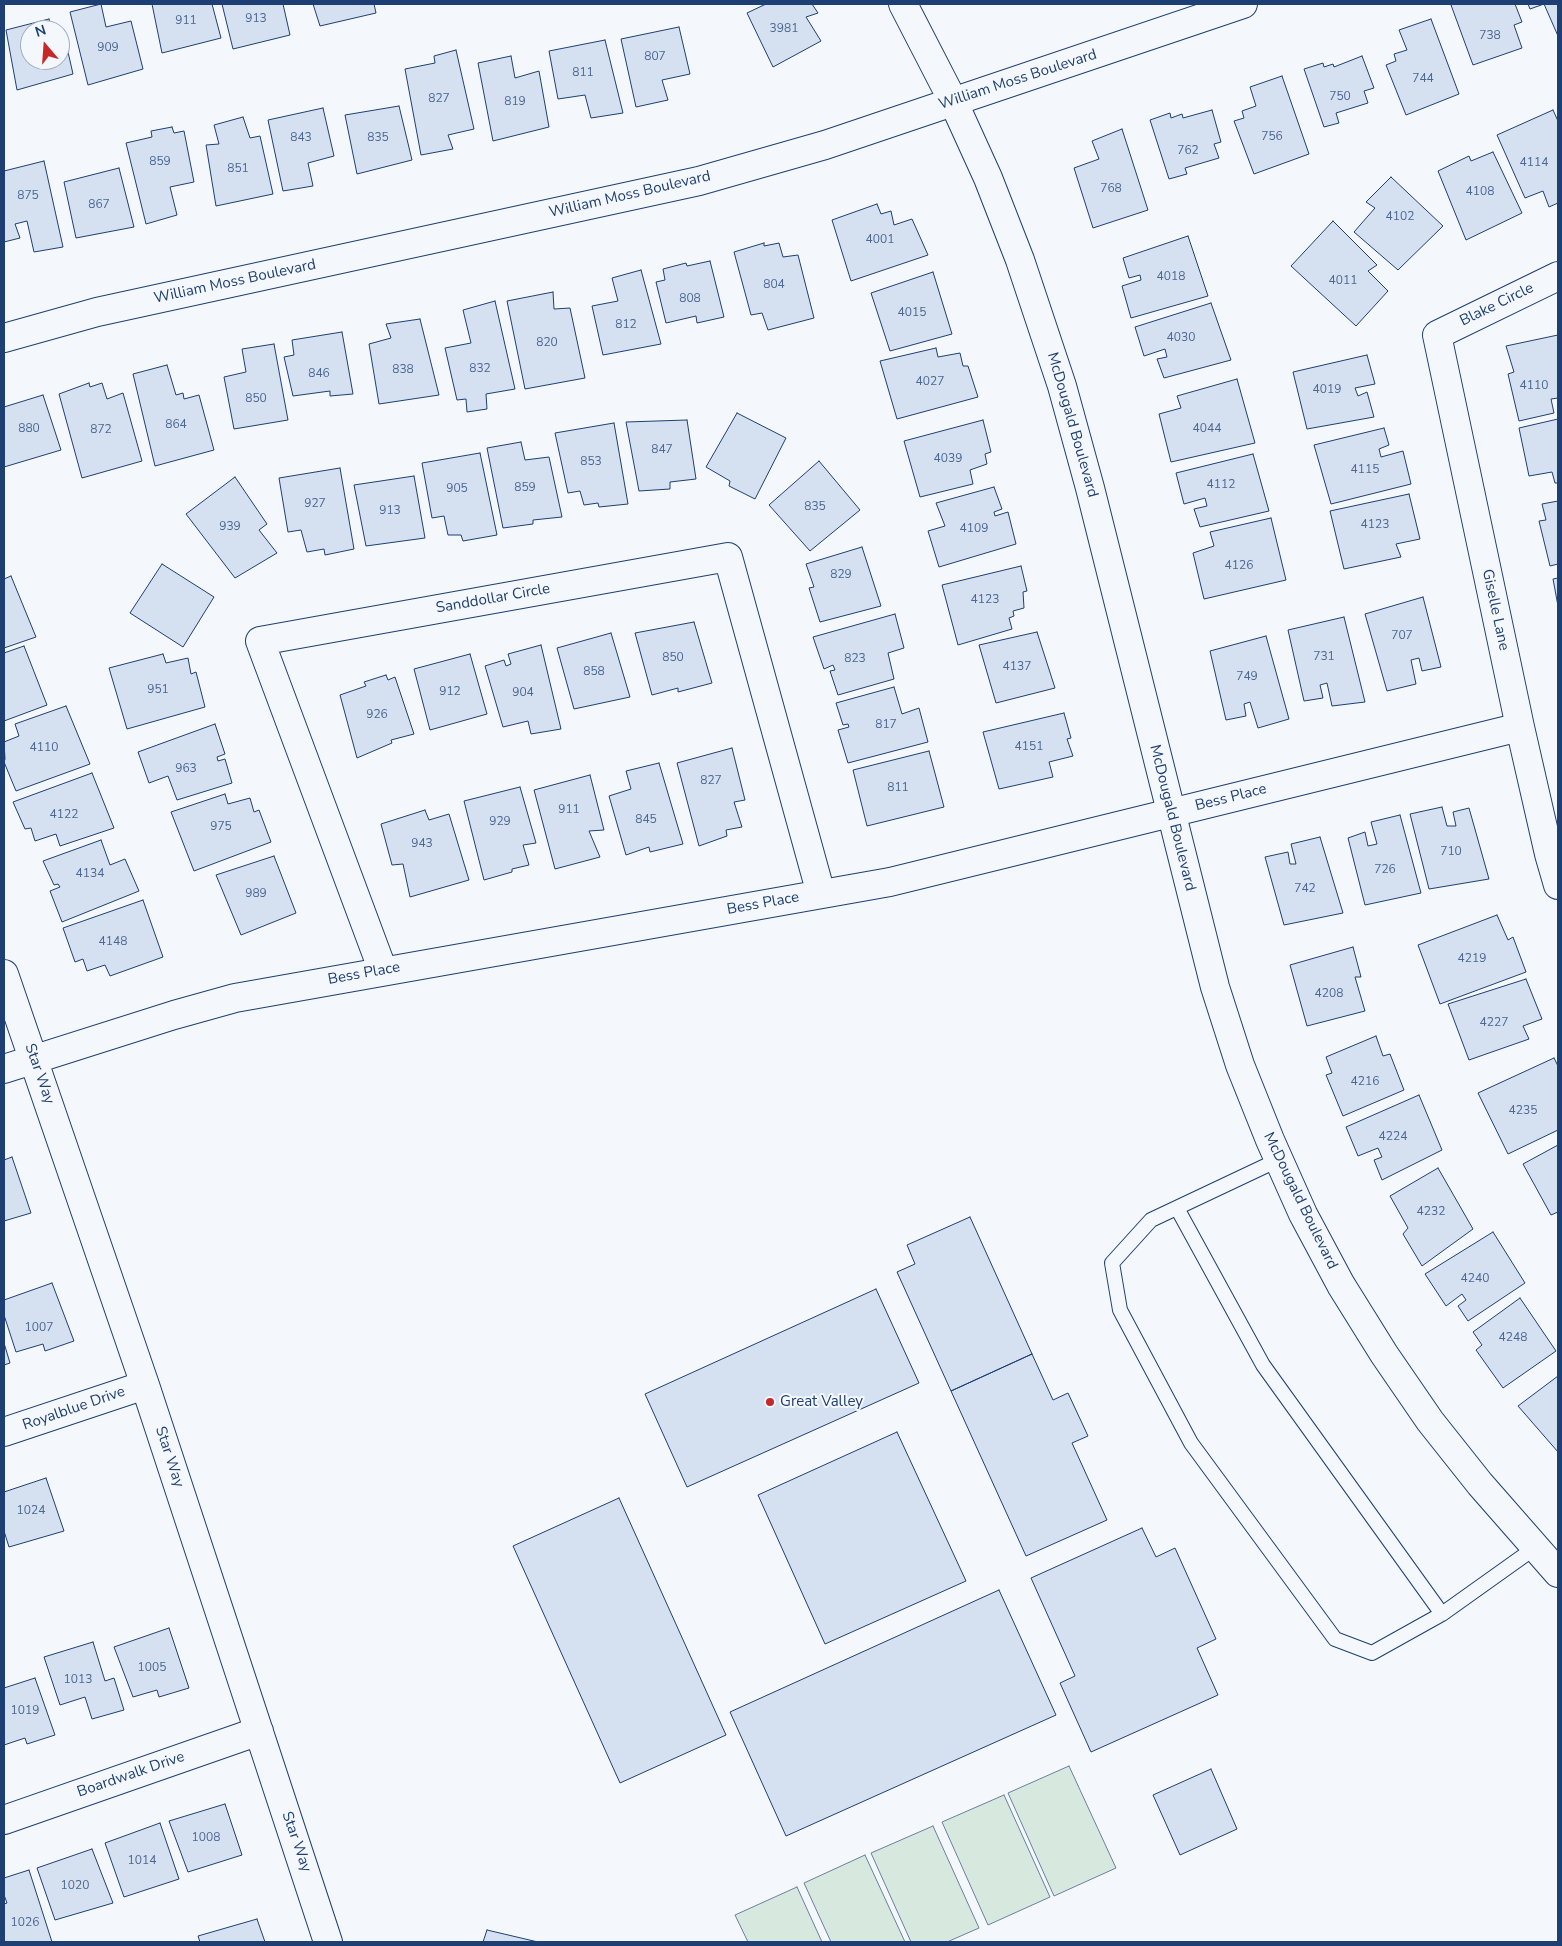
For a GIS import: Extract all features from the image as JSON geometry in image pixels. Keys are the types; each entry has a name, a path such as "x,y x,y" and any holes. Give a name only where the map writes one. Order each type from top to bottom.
{"street":[{"name":"McDougald Boulevard","path":"903,4 953,101 988,178 1020,260 1062,386 1090,488 1215,988 1240,1065 1278,1160 1303,1214 1341,1285 1384,1354 1430,1420 1480,1484 1558,1573"},
{"name":"William Moss Boulevard","path":"4,338 97,312 698,181 825,145 1243,4"},
{"name":"Blake Circle","path":"1437,335 1558,276"},
{"name":"Giselle Lane","path":"1437,335 1520,727 1549,854 1558,885"},
{"name":"Sanddollar Circle","path":"383,971 260,642 728,557 821,894"},
{"name":"Bess Place","path":"4,1069 235,998 890,882 1520,727"},
{"name":"Star Way","path":"4,974 145,1385 328,1942"},
{"name":"Royalblue Drive","path":"4,1432 145,1385"},
{"name":"Boardwalk Drive","path":"4,1820 258,1731"}],"lane":[{"path":"1278,1160 1151,1220 1112,1263 1120,1310 1191,1444 1335,1639 1372,1653 1442,1614 1536,1547"},
{"path":"1178,1208 1264,1365 1442,1614"}],"shaded area":[{"path":"1069,1766 1116,1868 1054,1896 1008,1793"},
{"path":"1004,1795 1050,1897 988,1925 942,1822"},
{"path":"933,1826 979,1928 947,1942 911,1942 871,1853"},
{"path":"865,1855 905,1942 831,1942 804,1883"},
{"path":"797,1887 822,1942 748,1942 735,1915"}],"building":[{"path":"101,4 106,27 131,21 143,69 88,85 70,12"},
{"path":"152,4 212,4 221,38 162,53"},
{"path":"222,4 283,4 290,35 233,49"},
{"path":"313,4 374,4 376,13 320,26"},
{"path":"766,4 812,4 818,13 806,17 821,41 773,67 747,13"},
{"path":"1515,4 1522,22 1514,25 1522,48 1473,65 1451,5"},
{"path":"1528,4 1544,4 1530,9"},
{"path":"1544,4 1558,4 1558,36"},
{"path":"1431,19 1459,94 1406,115 1386,65 1396,61 1394,54 1407,50 1399,30"},
{"path":"20,26 20,70 70,70 70,61 73,74 17,90 6,30"},
{"path":"679,27 690,74 662,80 668,100 636,107 621,39"},
{"path":"605,40 623,113 591,118 585,95 558,99 549,51"},
{"path":"456,50 474,129 448,135 453,149 421,155 405,69 435,63 434,56"},
{"path":"511,56 515,78 539,71 549,127 493,141 478,63"},
{"path":"1362,56 1374,88 1364,91 1368,103 1336,113 1339,123 1324,127 1304,69 1323,63 1324,67 1333,64 1334,67"},
{"path":"1282,76 1309,154 1254,174 1234,121 1244,118 1242,111 1256,106 1250,87"},
{"path":"399,106 412,160 357,174 345,115"},
{"path":"323,108 334,156 308,163 313,186 283,191 268,120"},
{"path":"1212,110 1221,142 1214,144 1219,158 1185,168 1187,174 1169,179 1150,120 1170,113 1171,118 1182,114 1183,118"},
{"path":"1553,110 1558,121 1558,203 1549,207 1543,191 1525,198 1497,135"},
{"path":"243,117 250,138 260,136 273,194 216,206 206,145 219,144 214,125"},
{"path":"172,127 174,133 184,131 194,182 170,187 177,215 146,224 126,143 152,137 151,131"},
{"path":"1122,129 1148,210 1093,228 1074,168 1099,159 1092,141"},
{"path":"1493,152 1522,213 1466,240 1438,171 1469,156 1471,161"},
{"path":"44,161 63,247 34,252 27,221 15,224 20,238 4,242 4,171"},
{"path":"119,168 134,227 76,238 64,182"},
{"path":"1391,177 1443,226 1398,270 1354,232 1375,208 1366,202"},
{"path":"877,204 881,214 891,211 894,225 912,219 928,255 851,281 832,220"},
{"path":"1333,221 1377,265 1368,271 1388,291 1356,326 1291,266"},
{"path":"1188,236 1208,296 1131,318 1122,286 1141,280 1140,275 1129,278 1123,258"},
{"path":"764,243 764,246 779,243 783,257 798,255 814,318 768,330 762,313 751,315 734,252"},
{"path":"710,261 724,317 697,323 696,316 666,323 656,282 665,280 663,269 686,263 687,266"},
{"path":"641,270 661,344 603,355 592,306 618,301 612,278"},
{"path":"933,272 952,334 890,351 871,293"},
{"path":"553,292 554,309 570,308 585,378 525,389 507,301"},
{"path":"495,301 515,389 486,394 487,409 467,412 466,399 457,400 445,348 471,343 463,310"},
{"path":"1211,303 1231,360 1164,378 1157,359 1167,357 1165,349 1144,356 1135,327"},
{"path":"420,319 439,395 379,404 369,344 391,338 386,324"},
{"path":"342,332 353,394 330,396 330,391 293,396 284,357 294,355 292,340"},
{"path":"1558,335 1558,398 1551,399 1554,413 1519,421 1508,374 1514,372 1506,346"},
{"path":"274,344 288,420 234,429 224,377 246,372 242,349"},
{"path":"936,348 938,357 960,353 963,366 968,366 978,397 897,419 880,361"},
{"path":"1367,355 1375,384 1355,388 1358,396 1367,392 1374,417 1307,429 1293,372"},
{"path":"167,365 176,395 183,393 184,399 199,395 214,450 155,466 133,374"},
{"path":"1237,379 1255,443 1171,462 1159,414 1181,408 1177,396"},
{"path":"89,383 90,387 102,383 107,399 123,393 142,461 82,478 59,394"},
{"path":"43,395 61,450 4,467 4,407"},
{"path":"737,413 786,438 755,499 729,486 730,481 706,467"},
{"path":"1558,419 1558,483 1555,483 1552,472 1529,476 1519,428"},
{"path":"687,420 696,479 670,482 670,489 639,491 626,422"},
{"path":"983,420 991,452 985,454 987,464 970,470 973,484 920,497 904,441"},
{"path":"614,423 628,504 599,507 598,503 584,505 580,491 568,493 555,433"},
{"path":"1384,428 1389,445 1379,449 1381,457 1403,451 1411,484 1331,504 1314,445"},
{"path":"521,442 525,460 549,457 562,517 533,520 533,524 503,528 487,448"},
{"path":"480,453 497,535 463,541 461,535 448,535 444,516 432,518 422,463"},
{"path":"1253,454 1269,511 1200,527 1194,509 1207,506 1205,498 1184,504 1176,473"},
{"path":"819,461 860,510 810,551 769,505"},
{"path":"340,468 354,549 325,555 324,549 307,552 301,530 288,532 279,478"},
{"path":"414,476 425,538 366,546 354,485"},
{"path":"235,477 267,524 259,530 277,553 235,578 186,514"},
{"path":"994,487 1002,509 994,512 995,516 1008,512 1016,544 939,567 928,531 945,526 936,503"},
{"path":"1409,494 1420,539 1396,544 1401,557 1344,569 1330,511"},
{"path":"1558,501 1558,564 1550,566 1539,521 1546,520 1542,504"},
{"path":"1271,518 1286,580 1204,599 1193,553 1214,546 1210,532"},
{"path":"862,547 881,606 820,622 809,588 814,587 806,564"},
{"path":"162,564 214,597 183,647 130,613"},
{"path":"1021,566 1027,591 1023,592 1024,608 1013,611 1014,616 1009,618 1012,629 958,645 942,585"},
{"path":"11,576 36,637 4,648 4,579"},
{"path":"1558,578 1558,606 1553,579"},
{"path":"1423,597 1441,667 1422,671 1419,658 1411,660 1416,684 1387,691 1365,614"},
{"path":"895,614 904,648 888,653 894,679 838,695 830,671 835,670 833,665 824,669 813,637"},
{"path":"1344,617 1365,702 1332,706 1327,683 1320,685 1323,698 1304,701 1288,630"},
{"path":"694,622 712,683 678,692 678,688 652,695 635,633"},
{"path":"1037,632 1055,688 996,703 979,645"},
{"path":"611,633 630,697 574,709 557,648"},
{"path":"1266,636 1289,719 1258,728 1250,702 1244,704 1246,716 1226,720 1210,651"},
{"path":"541,645 561,729 531,734 528,721 503,727 485,666 504,660 506,666 511,664 508,654"},
{"path":"24,646 47,705 4,721 4,653"},
{"path":"163,654 166,663 188,658 191,674 196,672 205,707 127,729 109,668"},
{"path":"470,654 487,714 430,730 414,669"},
{"path":"386,675 388,680 395,677 414,734 391,740 392,743 357,758 340,695 366,686 364,682"},
{"path":"894,687 902,714 919,708 928,742 848,763 838,730 849,727 848,724 843,725 836,703"},
{"path":"66,706 90,764 16,791 4,762 4,742 19,736 15,724"},
{"path":"1064,713 1071,738 1067,739 1073,756 1049,762 1053,777 999,789 983,732"},
{"path":"215,724 225,754 217,757 218,761 225,759 232,783 177,800 168,776 149,783 138,752"},
{"path":"732,748 745,800 734,802 742,827 726,830 727,836 699,846 677,763"},
{"path":"929,751 944,807 867,826 853,770"},
{"path":"659,763 683,844 650,852 649,847 626,855 609,796 631,789 626,771"},
{"path":"92,773 114,828 60,846 56,834 35,841 31,828 25,829 13,802"},
{"path":"590,775 604,830 589,831 600,857 555,869 534,790"},
{"path":"520,787 536,843 523,845 529,865 512,869 512,872 484,880 464,801"},
{"path":"225,794 228,804 250,798 254,812 259,810 271,842 194,871 171,812"},
{"path":"1442,807 1447,826 1456,826 1453,812 1469,808 1489,879 1429,889 1410,814"},
{"path":"425,810 429,820 449,814 469,880 410,897 403,864 392,865 381,824"},
{"path":"1400,815 1421,893 1365,905 1348,838 1365,832 1368,846 1377,844 1371,822"},
{"path":"1320,837 1343,913 1284,925 1265,857 1288,852 1290,864 1296,864 1291,844"},
{"path":"101,840 110,865 125,859 139,891 62,922 50,891 60,887 58,884 54,885 43,861"},
{"path":"274,856 296,913 241,935 216,875"},
{"path":"143,900 163,957 110,976 105,965 87,971 83,959 75,962 63,928"},
{"path":"1497,915 1508,940 1513,937 1526,972 1440,1004 1418,945"},
{"path":"1353,947 1361,977 1355,977 1365,1011 1307,1026 1290,965"},
{"path":"1526,979 1542,1019 1523,1026 1529,1039 1469,1060 1448,1004"},
{"path":"1376,1036 1383,1056 1390,1054 1404,1090 1343,1116 1326,1075 1332,1073 1326,1057"},
{"path":"1554,1058 1558,1066 1558,1130 1508,1154 1478,1093"},
{"path":"1419,1095 1442,1150 1382,1180 1374,1160 1382,1157 1378,1148 1358,1156 1346,1127"},
{"path":"1558,1145 1558,1212 1551,1215 1523,1164"},
{"path":"12,1157 31,1213 4,1221 4,1160"},
{"path":"1438,1168 1473,1229 1422,1266 1403,1234 1408,1228 1390,1196"},
{"path":"970,1217 1032,1354 951,1391 897,1272 915,1264 907,1245"},
{"path":"1493,1232 1525,1283 1468,1321 1458,1306 1466,1300 1462,1294 1446,1306 1425,1274"},
{"path":"52,1283 74,1341 45,1351 43,1344 16,1352 4,1315 4,1300"},
{"path":"876,1289 919,1383 687,1487 645,1394"},
{"path":"1520,1298 1556,1351 1503,1388 1476,1350 1482,1345 1473,1332"},
{"path":"4,1343 10,1363 4,1365"},
{"path":"1032,1354 1053,1400 1068,1393 1088,1436 1072,1443 1107,1520 1026,1556 951,1391"},
{"path":"1558,1376 1558,1452 1518,1406"},
{"path":"897,1432 966,1581 825,1644 758,1495"},
{"path":"46,1478 64,1531 9,1547 4,1531 4,1492"},
{"path":"619,1498 726,1735 620,1783 513,1546"},
{"path":"1142,1528 1156,1557 1175,1548 1216,1639 1197,1648 1218,1695 1091,1752 1060,1683 1075,1676 1031,1578"},
{"path":"999,1590 1056,1715 786,1836 730,1712"},
{"path":"169,1628 189,1688 159,1697 157,1690 133,1697 114,1647"},
{"path":"93,1642 105,1681 114,1678 124,1710 92,1719 85,1697 60,1705 44,1657"},
{"path":"35,1678 55,1735 27,1744 25,1738 4,1745 4,1688"},
{"path":"1211,1769 1237,1829 1180,1855 1153,1795"},
{"path":"225,1804 242,1855 188,1872 169,1821"},
{"path":"160,1823 179,1879 124,1897 105,1843"},
{"path":"92,1849 113,1903 55,1920 37,1868"},
{"path":"29,1870 52,1942 4,1942 4,1904 7,1903 4,1895 4,1878"},
{"path":"257,1919 265,1942 200,1942 198,1936"},
{"path":"487,1930 538,1942 483,1942"}],"place":[{"name":"Great Valley","path":"770,1402"}]}
